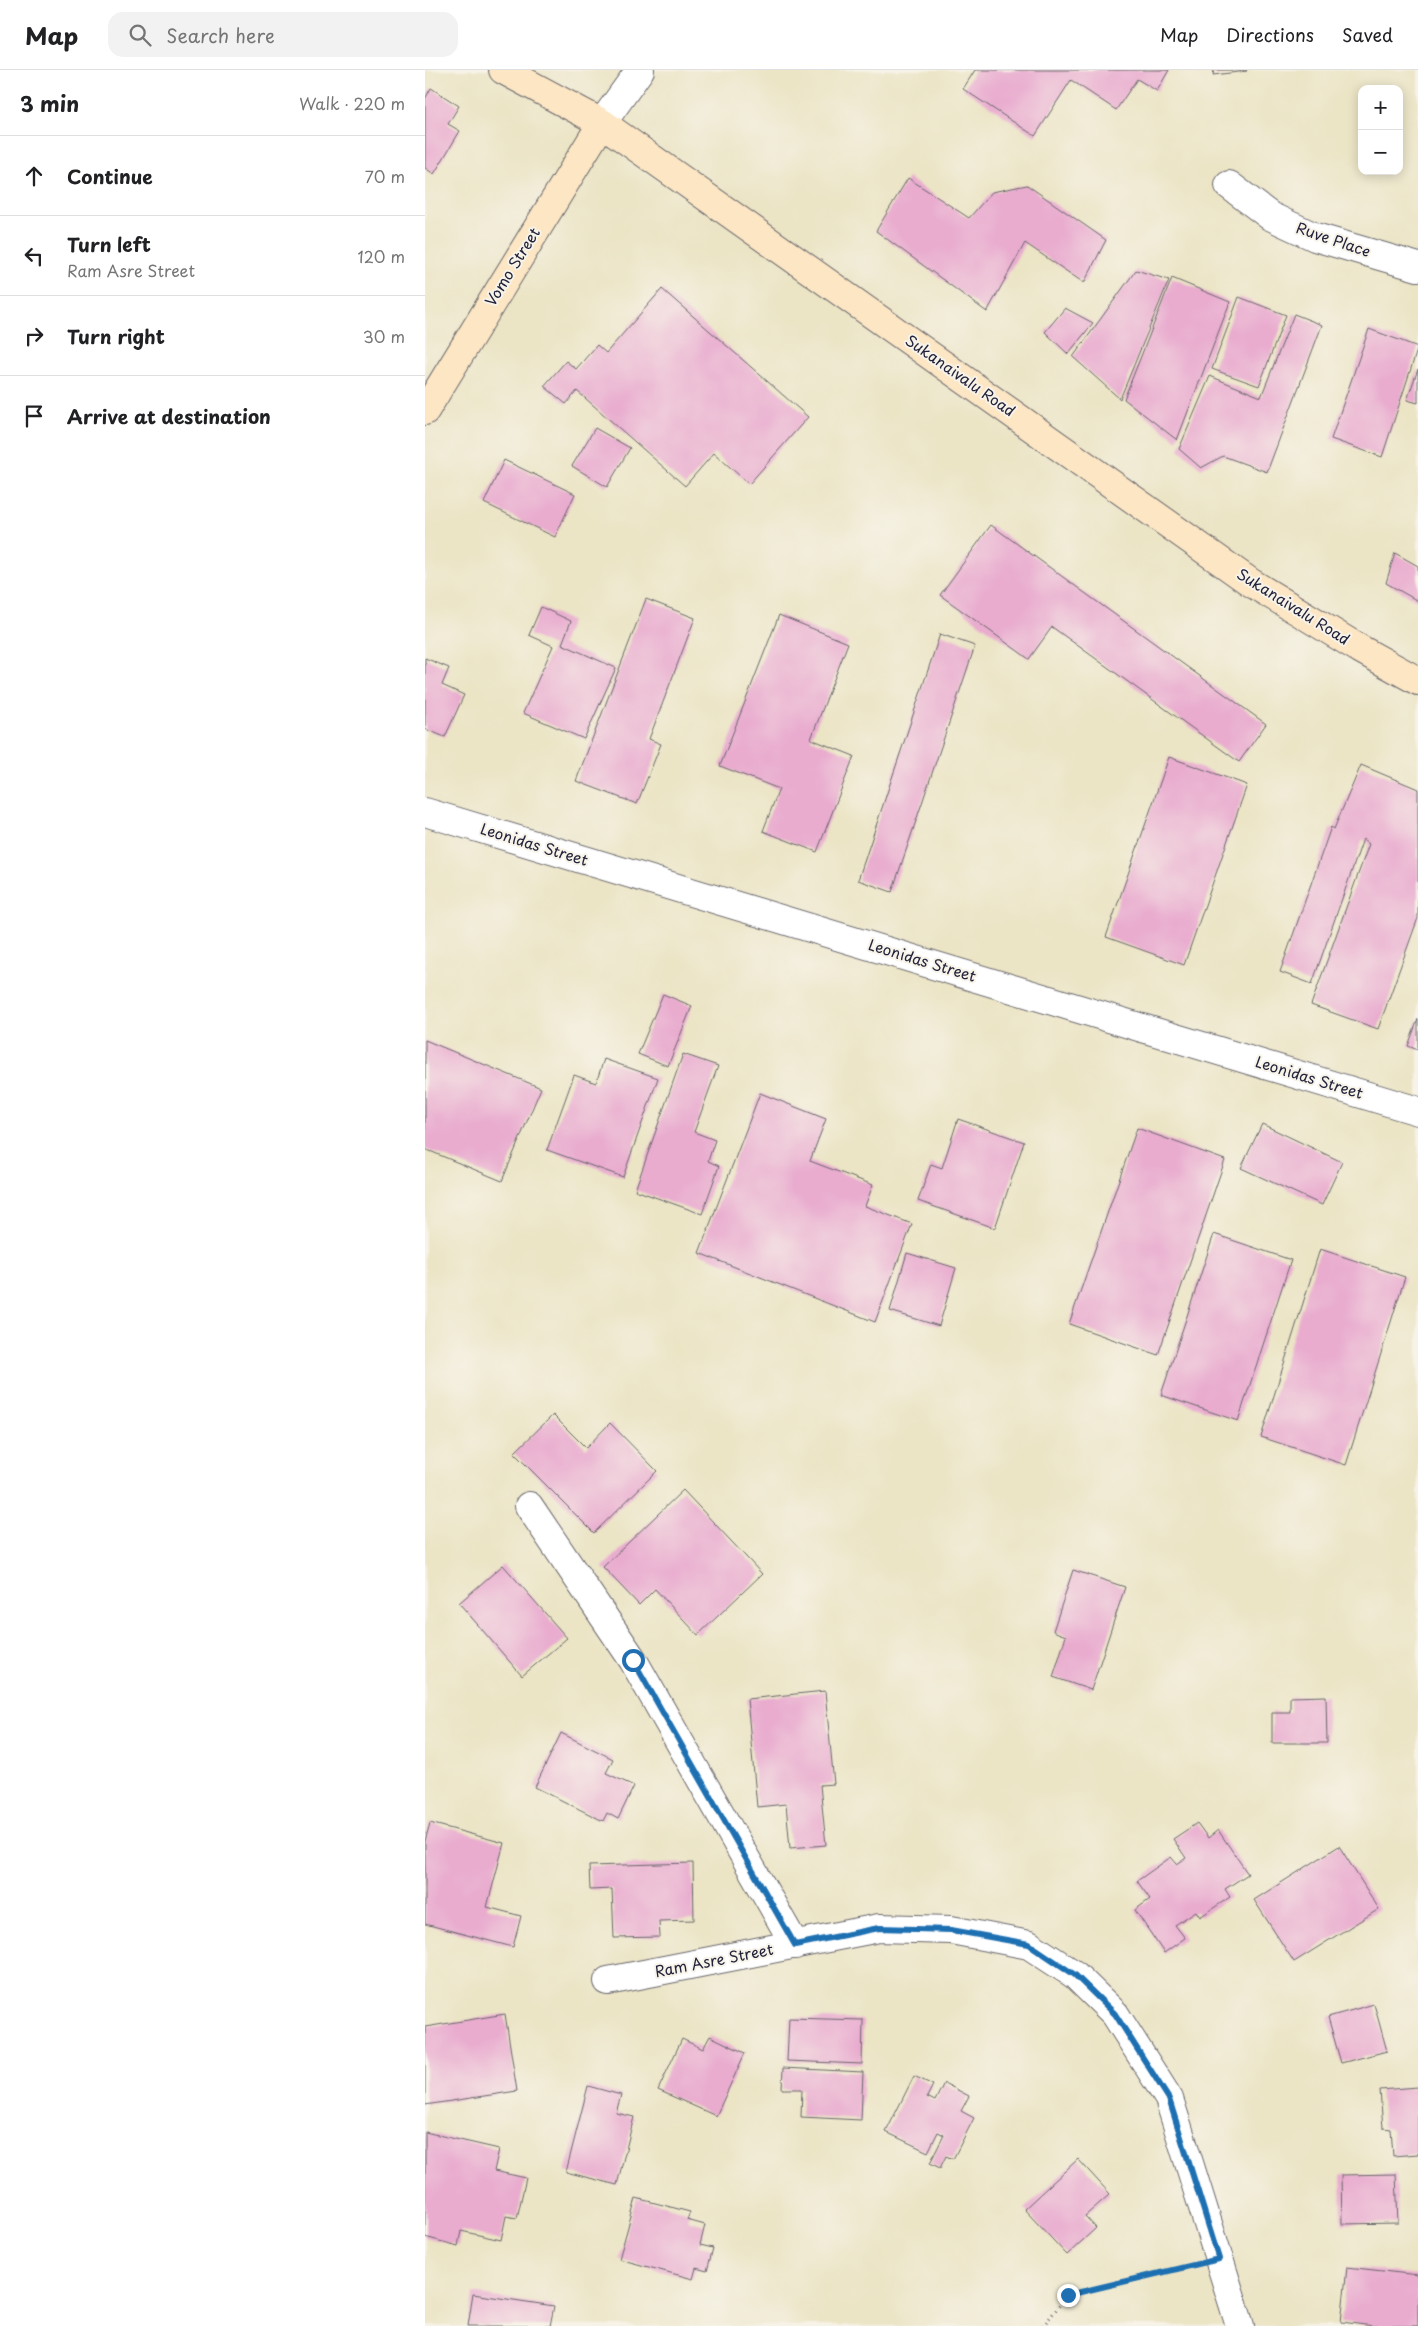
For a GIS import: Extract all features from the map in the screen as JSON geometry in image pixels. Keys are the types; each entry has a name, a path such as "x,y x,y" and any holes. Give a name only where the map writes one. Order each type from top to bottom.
{"main road":[{"name":"Sukanaivalu Road","path":"503,70 602,123 1250,582 1360,649 1418,680"},
{"name":"Vomo Street","path":"425,411 602,123"}],"street":[{"path":"602,123 640,70"},
{"name":"Ruve Place","path":"1229,185 1270,216 1315,237 1418,267"},
{"name":"Leonidas Street","path":"425,812 1418,1111"},
{"path":"529,1506 633,1660 795,1945"},
{"name":"Ram Asre Street","path":"608,1982 879,1928 951,1930 1029,1944 1075,1975 1115,2014 1169,2099 1240,2326"}],"path":[{"path":"1043,2326 1068,2295 1219,2259"}],"building":[{"path":"975,70 1169,70 1157,91 1137,79 1116,110 1071,80 1035,136 963,89"},
{"path":"1214,70 1246,70 1247,71 1213,75"},
{"path":"431,88 459,106 448,124 460,131 434,174 425,168 425,99"},
{"path":"908,178 969,218 992,192 1027,185 1106,240 1084,283 1025,243 987,312 876,231"},
{"path":"1136,270 1169,280 1120,399 1073,357"},
{"path":"1172,278 1230,302 1177,440 1124,399"},
{"path":"662,289 808,417 749,484 714,453 685,486 577,391 566,404 544,386 566,361 576,369 597,345 606,353"},
{"path":"1239,297 1286,315 1259,386 1212,369"},
{"path":"1065,308 1093,323 1068,354 1045,332"},
{"path":"1294,314 1322,325 1267,472 1223,456 1201,468 1179,449 1210,376 1261,397"},
{"path":"1369,329 1418,347 1382,457 1331,439"},
{"path":"1418,369 1418,403 1407,400"},
{"path":"595,428 630,448 607,487 572,466"},
{"path":"504,460 575,494 555,537 484,503"},
{"path":"991,525 1266,724 1239,762 1052,627 1029,659 940,595"},
{"path":"1395,553 1418,566 1418,601 1386,583"},
{"path":"646,599 695,618 649,739 661,744 637,804 576,781"},
{"path":"541,607 571,621 562,644 616,668 584,739 523,713 553,646 529,635"},
{"path":"779,615 848,643 811,739 854,756 817,852 763,831 779,789 720,766"},
{"path":"940,634 975,646 892,892 858,880"},
{"path":"425,658 449,668 442,685 464,695 445,737 425,729"},
{"path":"1169,757 1247,785 1184,965 1106,937"},
{"path":"1361,765 1418,789 1418,918 1378,1029 1311,1005 1369,844 1363,839 1312,984 1280,972 1331,827 1334,829"},
{"path":"663,994 692,1006 668,1066 638,1054"},
{"path":"1418,1019 1418,1050 1408,1046"},
{"path":"425,1040 541,1088 502,1181 425,1149"},
{"path":"683,1054 718,1066 694,1132 715,1140 708,1161 719,1166 702,1214 635,1190"},
{"path":"604,1059 658,1078 623,1177 547,1150 574,1075 596,1083"},
{"path":"760,1093 826,1119 810,1161 873,1185 865,1206 912,1224 875,1322 699,1253"},
{"path":"958,1119 1024,1142 995,1228 918,1201 931,1164 942,1168"},
{"path":"1262,1124 1342,1162 1322,1205 1241,1168"},
{"path":"1137,1128 1225,1160 1158,1355 1069,1324"},
{"path":"1214,1234 1291,1260 1238,1421 1161,1395"},
{"path":"1320,1249 1405,1277 1346,1465 1261,1437"},
{"path":"907,1253 956,1268 939,1326 890,1311"},
{"path":"553,1415 586,1448 610,1423 657,1471 594,1533 514,1453"},
{"path":"683,1490 762,1574 698,1635 655,1589 639,1605 603,1567"},
{"path":"503,1565 567,1638 522,1676 459,1603"},
{"path":"1073,1570 1125,1587 1091,1690 1053,1677 1066,1636 1053,1631"},
{"path":"825,1691 834,1784 820,1785 826,1845 790,1848 786,1804 757,1807 747,1699"},
{"path":"1326,1696 1327,1743 1272,1743 1272,1712 1290,1712 1290,1697"},
{"path":"561,1733 613,1759 606,1773 634,1786 618,1819 607,1813 603,1821 535,1787"},
{"path":"430,1823 504,1843 487,1907 521,1916 513,1947 425,1924 425,1841"},
{"path":"1197,1823 1208,1838 1218,1830 1248,1874 1225,1889 1230,1897 1200,1917 1196,1911 1175,1925 1185,1938 1164,1953 1135,1910 1150,1899 1137,1881 1171,1857 1177,1864 1186,1858 1173,1839"},
{"path":"1339,1846 1379,1909 1294,1962 1254,1900"},
{"path":"693,1863 694,1920 659,1921 660,1937 614,1938 612,1889 590,1890 589,1866"},
{"path":"1374,2004 1387,2051 1341,2063 1328,2017"},
{"path":"505,2014 517,2091 425,2105 425,2027"},
{"path":"789,2018 863,2020 862,2064 787,2061"},
{"path":"710,2036 745,2053 716,2116 658,2090 682,2039 703,2049"},
{"path":"783,2068 863,2072 861,2120 801,2117 802,2089 782,2089"},
{"path":"914,2076 933,2085 927,2097 935,2101 944,2083 969,2096 961,2111 974,2118 953,2159 946,2156 940,2168 930,2163 944,2135 938,2132 928,2152 886,2132"},
{"path":"588,2086 621,2095 616,2113 634,2117 617,2185 566,2172"},
{"path":"1418,2087 1418,2154 1393,2156 1391,2129 1383,2128 1380,2090"},
{"path":"425,2132 499,2149 494,2171 526,2178 517,2218 506,2216 501,2240 461,2231 458,2246 425,2237"},
{"path":"1078,2159 1110,2194 1085,2216 1096,2228 1067,2255 1024,2209"},
{"path":"1396,2174 1398,2223 1342,2224 1341,2175"},
{"path":"636,2198 690,2212 687,2220 705,2225 700,2245 713,2248 707,2271 696,2268 693,2279 619,2259"},
{"path":"1347,2267 1418,2275 1418,2326 1374,2326 1341,2322"},
{"path":"473,2294 554,2306 550,2326 468,2326"}],"route":[{"path":"633,1660 795,1945 879,1928 951,1930 1029,1944 1075,1975 1115,2014 1169,2099 1219,2259 1068,2295"}]}
